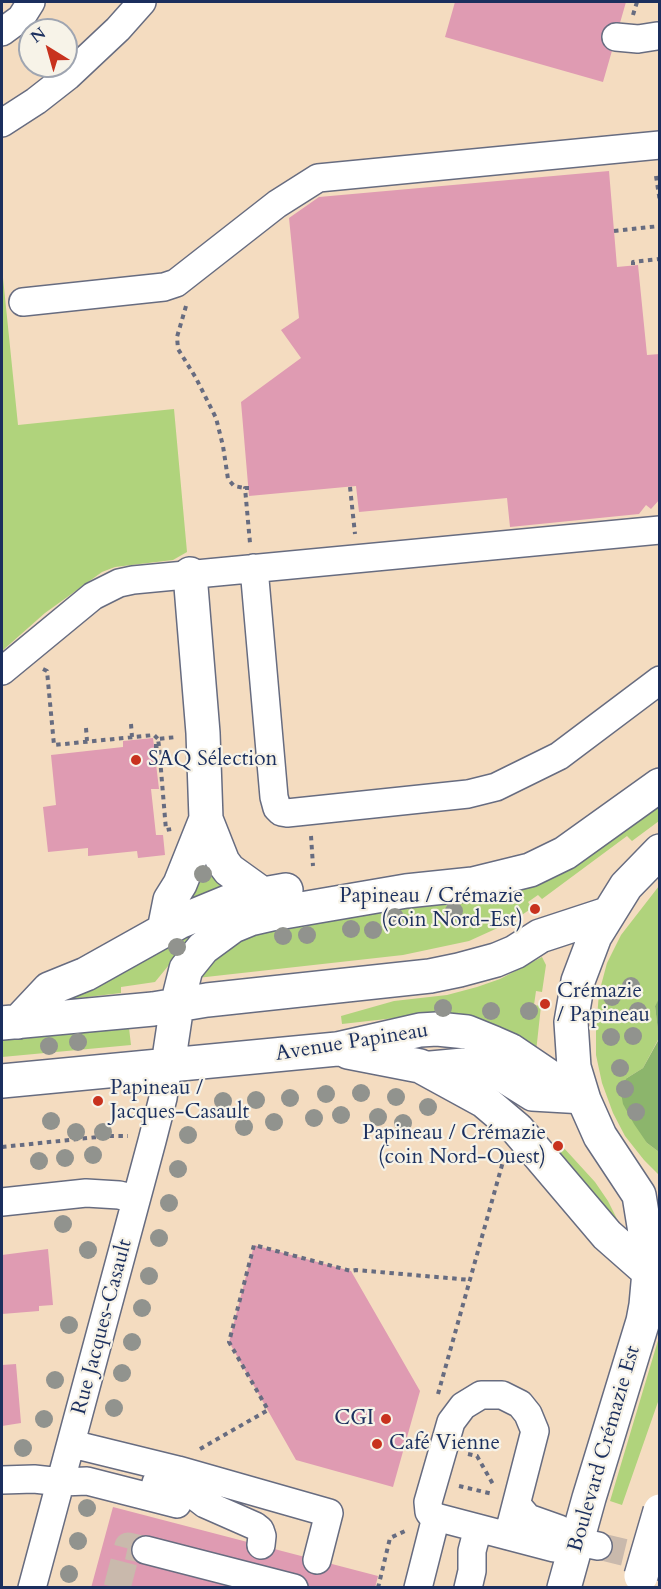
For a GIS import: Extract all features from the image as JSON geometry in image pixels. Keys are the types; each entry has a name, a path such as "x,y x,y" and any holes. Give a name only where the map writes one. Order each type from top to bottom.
{"main road":[{"path":"190,574 206,819 223,862 229,870 261,893"},
{"path":"168,1065 184,975 191,961 203,948 233,926 261,916 406,891 449,888 510,877 546,864 566,853 660,785"},
{"path":"164,930 170,900 180,884 206,819"},
{"name":"Boulevard Crémazie Est","path":"564,1587 588,1544 643,1321 649,1272 650,1200 600,1137 584,1100 574,1067 571,1022 578,981 607,914 626,886 660,851"},
{"path":"10,1022 49,989 86,974 164,930 235,899 261,893 320,887 406,891"},
{"path":"10,1022 430,976 496,960 540,936 607,914"},
{"name":"Avenue Papineau","path":"2,1081 337,1049 420,1029 467,1032 510,1050 584,1100"},
{"path":"337,1049 420,1066 469,1091 502,1114 555,1172 607,1235 649,1272"},
{"path":"641,1576 660,1511"}],"street":[{"path":"2,32 21,18 31,2"},
{"path":"2,123 36,101 68,76 118,29 142,2"},
{"path":"616,38 639,39 651,26"},
{"path":"23,302 164,287 176,283 277,204 318,178 660,145"},
{"path":"2,671 78,608 105,589 133,580 190,574 252,559 660,530"},
{"path":"252,559 274,797 277,808 281,812 468,794 496,787 559,756 660,680"},
{"name":"Avenue Papineau","path":"420,1066 463,1062 492,1072 532,1097 584,1100"},
{"name":"Rue Jacques-Casault","path":"32,1587 163,1098 168,1065"},
{"path":"2,1202 86,1193 119,1195 136,1199"},
{"path":"508,1536 535,1431 533,1423 520,1404 512,1398 502,1395 481,1395 463,1406 451,1422 428,1509 432,1516 508,1536 554,1548 588,1544"},
{"path":"2,1480 34,1479 67,1462 178,1470 329,1513 317,1560"},
{"path":"67,1462 187,1491 205,1504 255,1526 260,1530 262,1536 261,1545"},
{"path":"517,1505 528,1518 559,1529 588,1544"},
{"path":"418,1587 436,1517"},
{"path":"468,1587 472,1571 472,1551 478,1528"},
{"path":"146,1550 294,1587"}],"path":[{"path":"637,3 651,26"},
{"path":"637,3 651,26"},
{"path":"656,176 660,202"},
{"path":"614,231 660,226"},
{"path":"633,265 633,262 660,259"},
{"path":"182,323 177,338 178,349 216,418 221,434 228,480 234,486 247,488 252,559"},
{"path":"350,487 356,540"},
{"path":"48,671 54,745 154,735 158,739 186,736"},
{"path":"131,724 132,737"},
{"path":"86,728 87,741"},
{"path":"158,739 166,830 175,829"},
{"path":"311,843 313,866"},
{"path":"2,1147 107,1136 128,1136"},
{"path":"436,1399 506,1151"},
{"path":"190,1454 268,1410 229,1342 254,1245 351,1271 471,1280"},
{"path":"455,1485 499,1496 477,1456 461,1452"},
{"path":"378,1587 390,1538 405,1531 408,1520"}],"green space":[{"path":"2,268 18,425 174,409 187,552 173,560 115,567 102,572 45,613 2,651"},
{"path":"659,801 659,821 632,841 627,836 542,899 538,895 528,902 532,908 513,921 469,941 403,955 197,978 241,932 364,912 460,903 537,884"},
{"path":"204,856 227,886 194,904 187,896"},
{"path":"659,886 660,999 655,1006 659,1038 643,1068 627,1078 647,1143 659,1152 659,1175 625,1136 613,1113 602,1083 596,1055 596,1029 599,993 607,963 621,935"},
{"path":"193,927 196,932 155,982 121,987 121,993 54,1001"},
{"path":"542,957 546,965 542,992 536,991 534,1005 541,1006 536,1052 404,1017 342,1024 341,1016 394,1001 447,995 477,987 500,979"},
{"path":"659,999 659,1039 655,1006"},
{"path":"129,1028 131,1045 2,1057 2,1040"},
{"path":"659,1039 659,1152 647,1143 634,1124 623,1104 620,1087 627,1078 643,1068"},
{"path":"563,1147 595,1182 608,1201 618,1221 613,1226 554,1156"},
{"path":"659,1337 659,1399 622,1505 610,1501"}],"building":[{"path":"455,2 626,2 603,82 445,37"},
{"path":"609,171 617,267 638,265 647,355 660,354 660,499 651,509 646,505 639,514 510,527 507,498 359,512 356,486 249,496 241,402 301,358 281,330 299,318 289,218 319,197"},
{"path":"153,738 159,789 151,789 156,835 163,835 165,855 138,858 137,851 88,856 88,848 48,852 43,807 56,805 51,755 123,747 123,741"},
{"path":"254,1245 351,1271 420,1391 393,1487 296,1460 229,1342"},
{"path":"48,1249 53,1305 39,1306 39,1311 2,1314 2,1255"},
{"path":"16,1364 21,1423 2,1426 2,1365"},
{"path":"113,1507 378,1576 375,1588 91,1588"}],"tunnel":[{"path":"117,1588 128,1546 146,1550"},
{"path":"598,1546 660,1561"}],"place":[{"name":"SAQ Sélection","path":"136,760"},
{"name":"Papineau / Crémazie (coin Nord-Est)","path":"535,909"},
{"name":"Crémazie / Papineau","path":"545,1004"},
{"name":"Papineau / Jacques-Casault","path":"98,1101"},
{"name":"Papineau / Crémazie (coin Nord-Ouest)","path":"558,1146"},
{"name":"CGI","path":"386,1419"},
{"name":"Café Vienne","path":"377,1444"}]}
